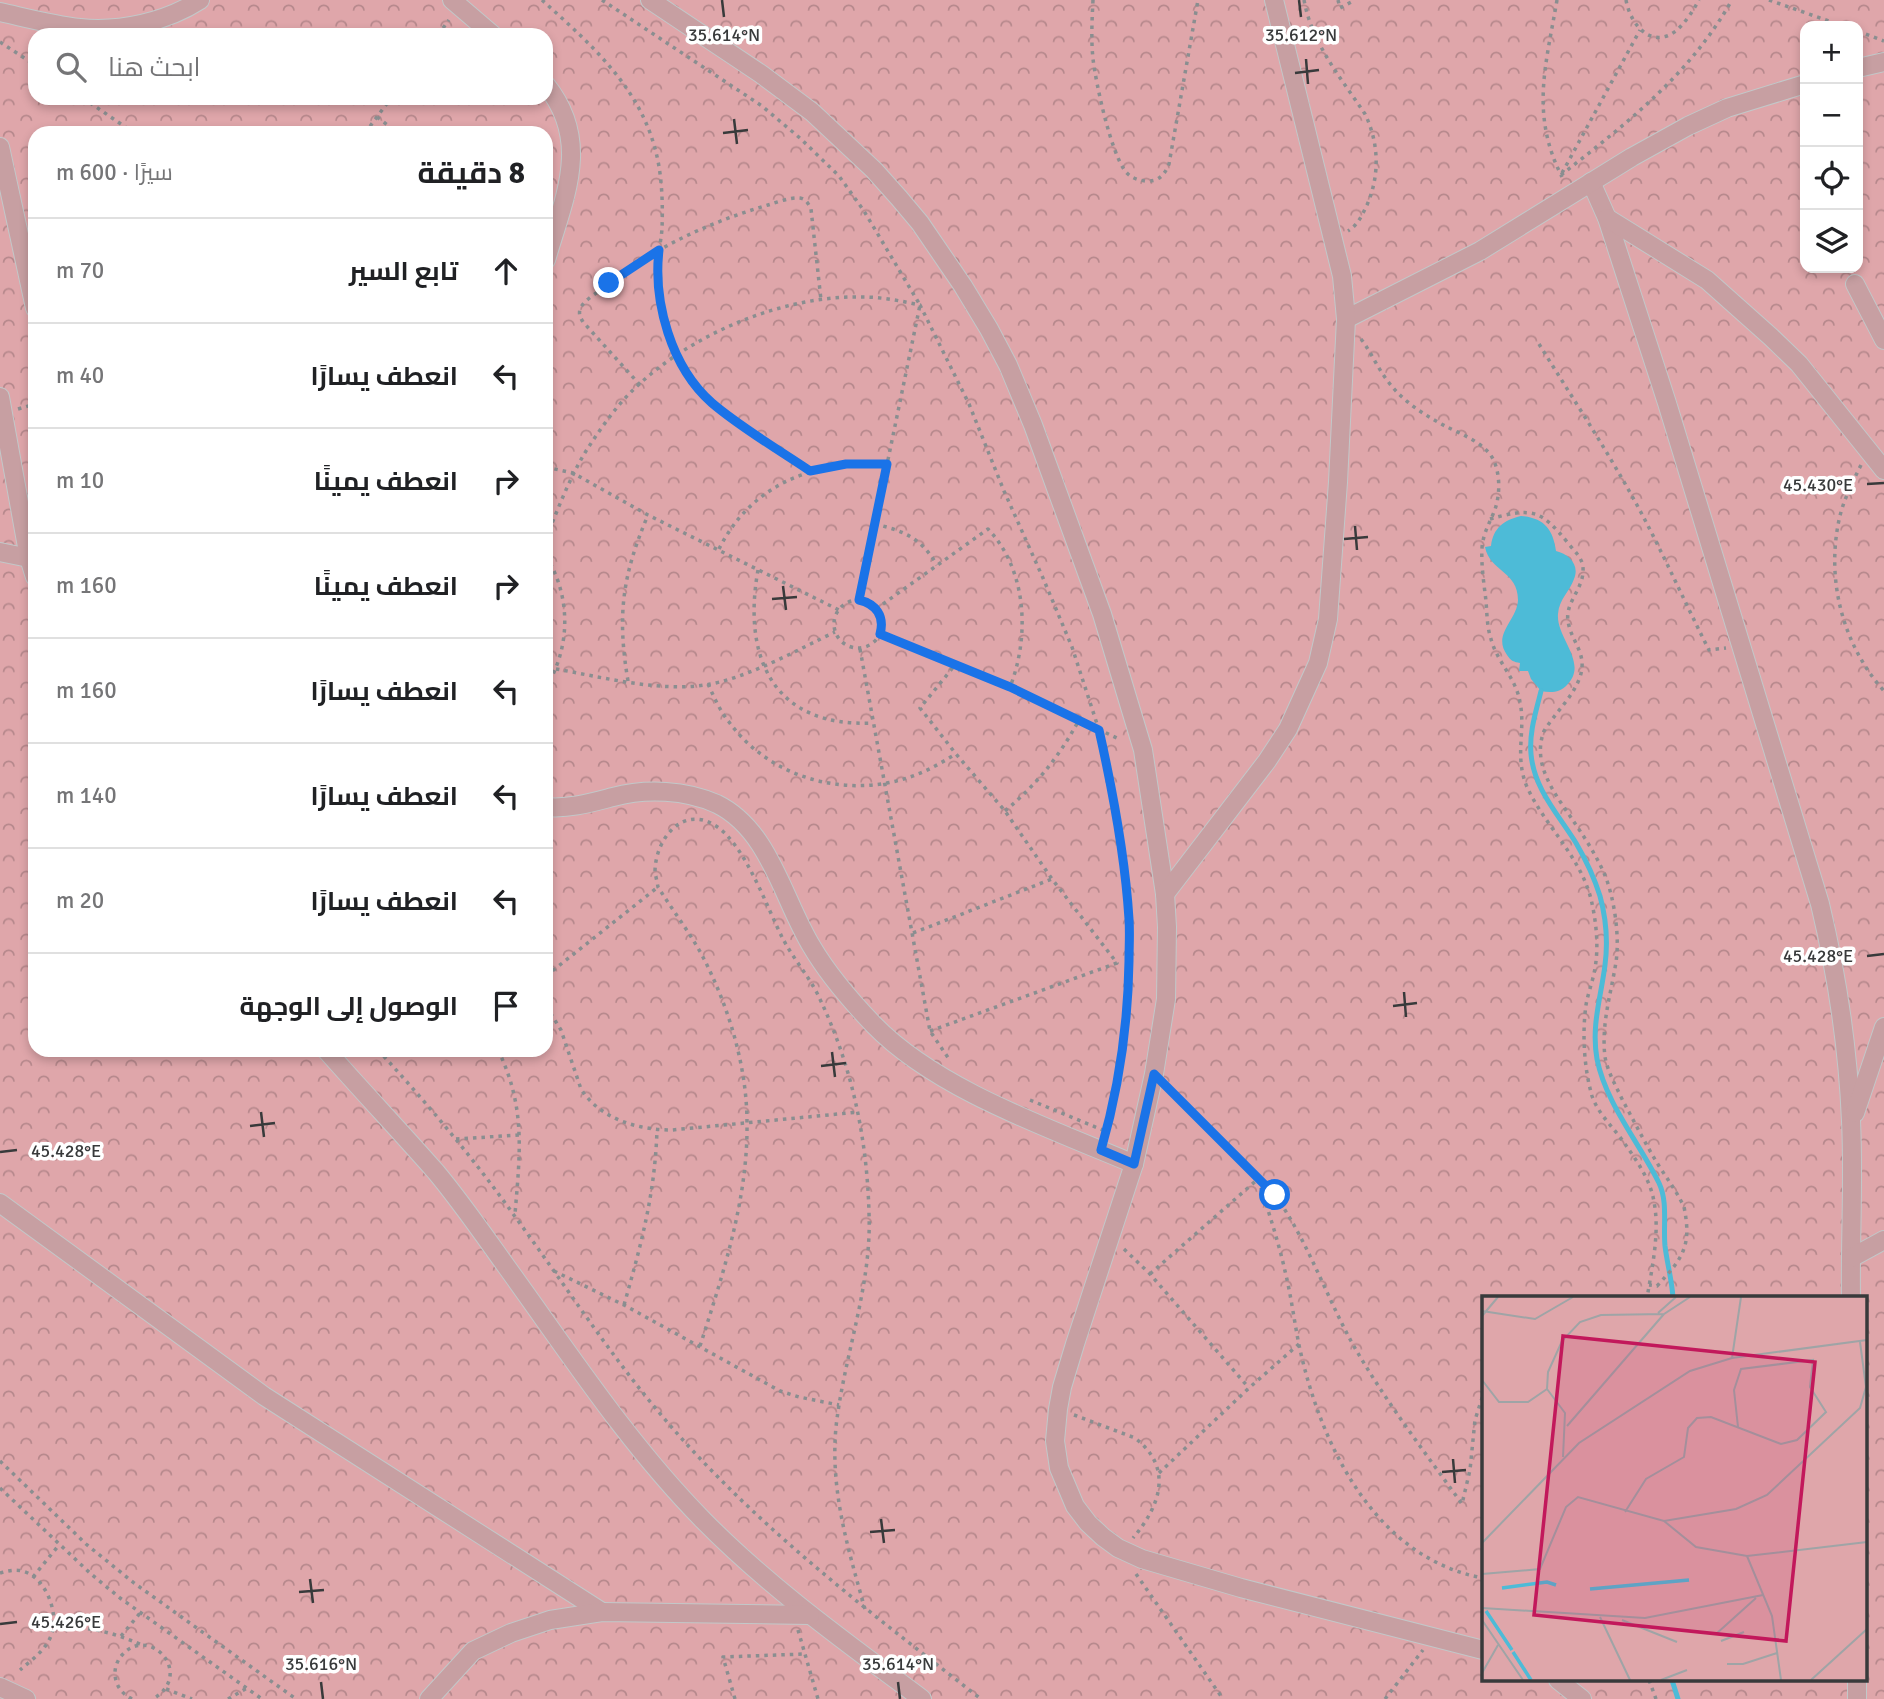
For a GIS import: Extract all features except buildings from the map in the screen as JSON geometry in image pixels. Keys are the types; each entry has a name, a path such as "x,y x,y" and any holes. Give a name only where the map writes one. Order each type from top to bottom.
{"street":[{"path":"0,12 60,25 104,28 147,23 171,15 200,0"},
{"path":"452,0 485,28"},
{"path":"650,0 792,96 848,144 920,223 964,286 1008,365 1033,425 1102,614 1143,750 1166,894 1166,987 1162,1031 1134,1164 1075,1344 1058,1409 1055,1441 1059,1468 1075,1506 1103,1537 1142,1559 1230,1585 1482,1650"},
{"path":"1166,894 1267,761 1288,729 1318,663 1328,619 1346,319 1342,276 1274,0"},
{"path":"1863,67 1884,62"},
{"path":"1346,319 1480,251 1665,138 1727,108 1800,86"},
{"path":"553,94 566,120 572,150 568,183 553,236"},
{"path":"0,147 28,275"},
{"path":"1591,182 1607,218 1675,429 1820,904 1832,952 1846,1053 1852,1124 1851,1296"},
{"path":"1607,218 1707,280 1771,337 1799,364 1884,470"},
{"path":"1855,284 1884,340"},
{"path":"0,397 28,552"},
{"path":"0,552 28,558"},
{"path":"553,807 575,807 614,796 649,791 696,797 727,810 740,818 756,837 811,946 837,983 897,1046 983,1099 1134,1164"},
{"path":"1852,1124 1884,1027"},
{"path":"332,1057 437,1174 591,1384 675,1490 802,1615 922,1699"},
{"path":"0,1203 264,1396 602,1612"},
{"path":"1851,1258 1884,1240"},
{"path":"429,1699 473,1651 511,1633 550,1620 602,1612 802,1615"},
{"path":"1560,1682 1581,1699"},
{"path":"0,1687 26,1699"}],"path":[{"path":"542,0 594,47 626,85 649,130 661,182 662,228 657,268 660,302 677,355 696,386 711,402 810,471"},
{"path":"602,0 762,106 839,176 864,211 920,305 969,404 1072,647 1099,730 1113,797 1129,921 1128,990 1122,1058 1114,1106 1101,1150"},
{"path":"1093,0 1093,59 1098,92 1124,171 1130,177 1145,181 1159,178 1169,164 1198,0"},
{"path":"1304,0 1317,41 1371,126 1374,139 1376,178 1367,205 1356,225 1346,232 1332,235"},
{"path":"1338,0 1340,8 1355,0"},
{"path":"1558,0 1546,63 1543,108 1546,135 1561,175 1572,194"},
{"path":"1626,0 1629,13 1640,30 1653,36 1667,35 1682,24 1699,0"},
{"path":"1561,175 1625,122 1672,78 1705,41 1732,0"},
{"path":"1769,0 1829,21"},
{"path":"1561,175 1640,30"},
{"path":"1863,33 1884,41"},
{"path":"0,41 28,60"},
{"path":"93,105 124,126"},
{"path":"370,126 386,105"},
{"path":"377,117 389,126"},
{"path":"640,384 583,322 580,310 609,283 685,235 742,213 790,199 804,200 811,209 821,300"},
{"path":"553,521 573,473 601,430 631,392 677,355 715,334 789,305 862,297 920,305"},
{"path":"859,600 920,305"},
{"path":"1346,319 1398,394 1423,414 1468,438 1490,454 1497,472 1495,510 1482,546 1490,638 1510,674 1520,701 1520,748 1527,785 1536,803 1575,860 1591,898 1597,950 1584,1023 1588,1073 1597,1107 1630,1152 1650,1187 1654,1200 1655,1230 1647,1296"},
{"path":"1539,344 1630,492 1709,650 1741,646"},
{"path":"1870,451 1849,488 1839,520 1835,553 1836,586 1843,618 1855,650 1872,678 1884,691"},
{"path":"719,549 726,534 747,509 777,486 810,471 846,464 887,464"},
{"path":"553,469 573,473 648,515 839,610"},
{"path":"1490,519 1514,513 1540,514 1558,530 1581,559 1583,567 1581,582 1568,614 1570,628 1579,646 1582,668 1576,687 1544,731 1541,739 1542,763 1552,790 1587,842 1609,888 1617,954 1604,1022 1605,1056 1613,1080 1636,1124 1684,1207 1687,1221 1684,1253 1657,1286 1649,1284"},
{"path":"628,681 623,654 622,606 634,548 648,515"},
{"path":"875,524 898,530 916,540 930,553 937,565"},
{"path":"876,609 988,529 999,541 1012,565 1019,591 1022,631 1019,660 1010,687"},
{"path":"553,570 565,610 564,639 553,673"},
{"path":"758,570 753,606 755,638 773,682 784,696 814,716 848,723 873,723"},
{"path":"859,600 876,609 882,620 880,634 875,642 860,649 845,645 839,639 835,632 835,617 839,610 852,601 859,600"},
{"path":"555,669 669,686 708,684 764,665 835,632"},
{"path":"880,634 1010,687 1099,730"},
{"path":"860,649 930,1031 951,1063"},
{"path":"930,1031 1117,963 1052,879 1005,811 920,708 955,665"},
{"path":"708,684 729,722 758,752 801,776 824,783 845,786 886,783 916,775 956,754"},
{"path":"1005,811 1045,773 1079,720"},
{"path":"700,1346 732,1240 745,1162 747,1124 743,1081 727,1013 703,957 659,887 655,875 656,861 663,840 671,829 683,822 701,820 723,831 750,869 785,942 816,990 838,1039 859,1112 866,1161 869,1227 860,1308 839,1405 836,1482 845,1537 864,1609"},
{"path":"913,933 1052,879"},
{"path":"553,970 659,887"},
{"path":"553,1017 561,1030 586,1097 600,1110 620,1121 657,1130 859,1112"},
{"path":"385,1057 424,1099 456,1139 657,1411 711,1470 756,1515 864,1609 981,1699"},
{"path":"501,1057 514,1088 519,1135 514,1216"},
{"path":"1154,1074 1275,1195 1298,1229 1340,1320 1363,1362 1462,1504 1470,1470 1475,1420 1482,1398"},
{"path":"1029,1099 1105,1131"},
{"path":"624,1305 650,1208 657,1130"},
{"path":"456,1139 519,1135"},
{"path":"1150,1274 1258,1179"},
{"path":"1258,1179 1277,1235 1299,1344 1321,1422 1337,1456 1375,1513 1407,1544 1441,1565 1482,1578"},
{"path":"1111,1237 1150,1274 1249,1388"},
{"path":"554,1270 624,1305 780,1391 839,1405"},
{"path":"1159,1473 1299,1344"},
{"path":"1058,1409 1135,1438 1150,1452 1159,1473 1157,1497 1149,1518 1120,1549 1223,1699"},
{"path":"0,1461 86,1544 134,1583 296,1699"},
{"path":"0,1488 91,1574 262,1699"},
{"path":"33,1577 59,1545"},
{"path":"0,1573 23,1571 33,1577 49,1598 54,1616 54,1626 45,1647 20,1670"},
{"path":"121,1636 141,1612"},
{"path":"802,1615 805,1654 818,1699"},
{"path":"54,1626 94,1629 121,1636 162,1653 168,1661 170,1679 166,1689 153,1699"},
{"path":"1385,1699 1433,1637"},
{"path":"132,1699 120,1689 116,1681 117,1663 128,1649 144,1646"},
{"path":"735,1699 723,1657 805,1654"},
{"path":"1650,1682 1656,1699"},
{"path":"228,1699 247,1688"},
{"path":"166,1689 192,1699"}],"green space":[{"path":"0,0 1884,0 1884,1699 0,1699"}],"water":[{"path":"1521,516 1536,519 1546,526 1556,551 1569,557 1576,569 1558,614 1575,668 1567,685 1555,692 1541,691 1528,671 1519,671 1520,663 1510,659 1503,647 1504,634 1517,608 1517,590 1509,577 1492,562 1485,547 1491,546 1494,534 1500,526"}],"waterway":[{"path":"1541,691 1531,738 1533,767 1548,801 1583,856 1600,896 1605,921 1606,948 1596,1023 1597,1059 1601,1076 1615,1107 1662,1190 1665,1246 1673,1296"},
{"path":"1673,1682 1678,1699"}],"route":[{"path":"609,283 659,250 657,268 660,302 671,340 684,368 703,395 810,471 846,464 887,464 859,600 874,606 879,612 882,620 880,634 1010,687 1099,730 1123,859 1129,921 1128,990 1122,1058 1114,1106 1101,1150 1134,1164 1154,1074 1275,1195"}]}
